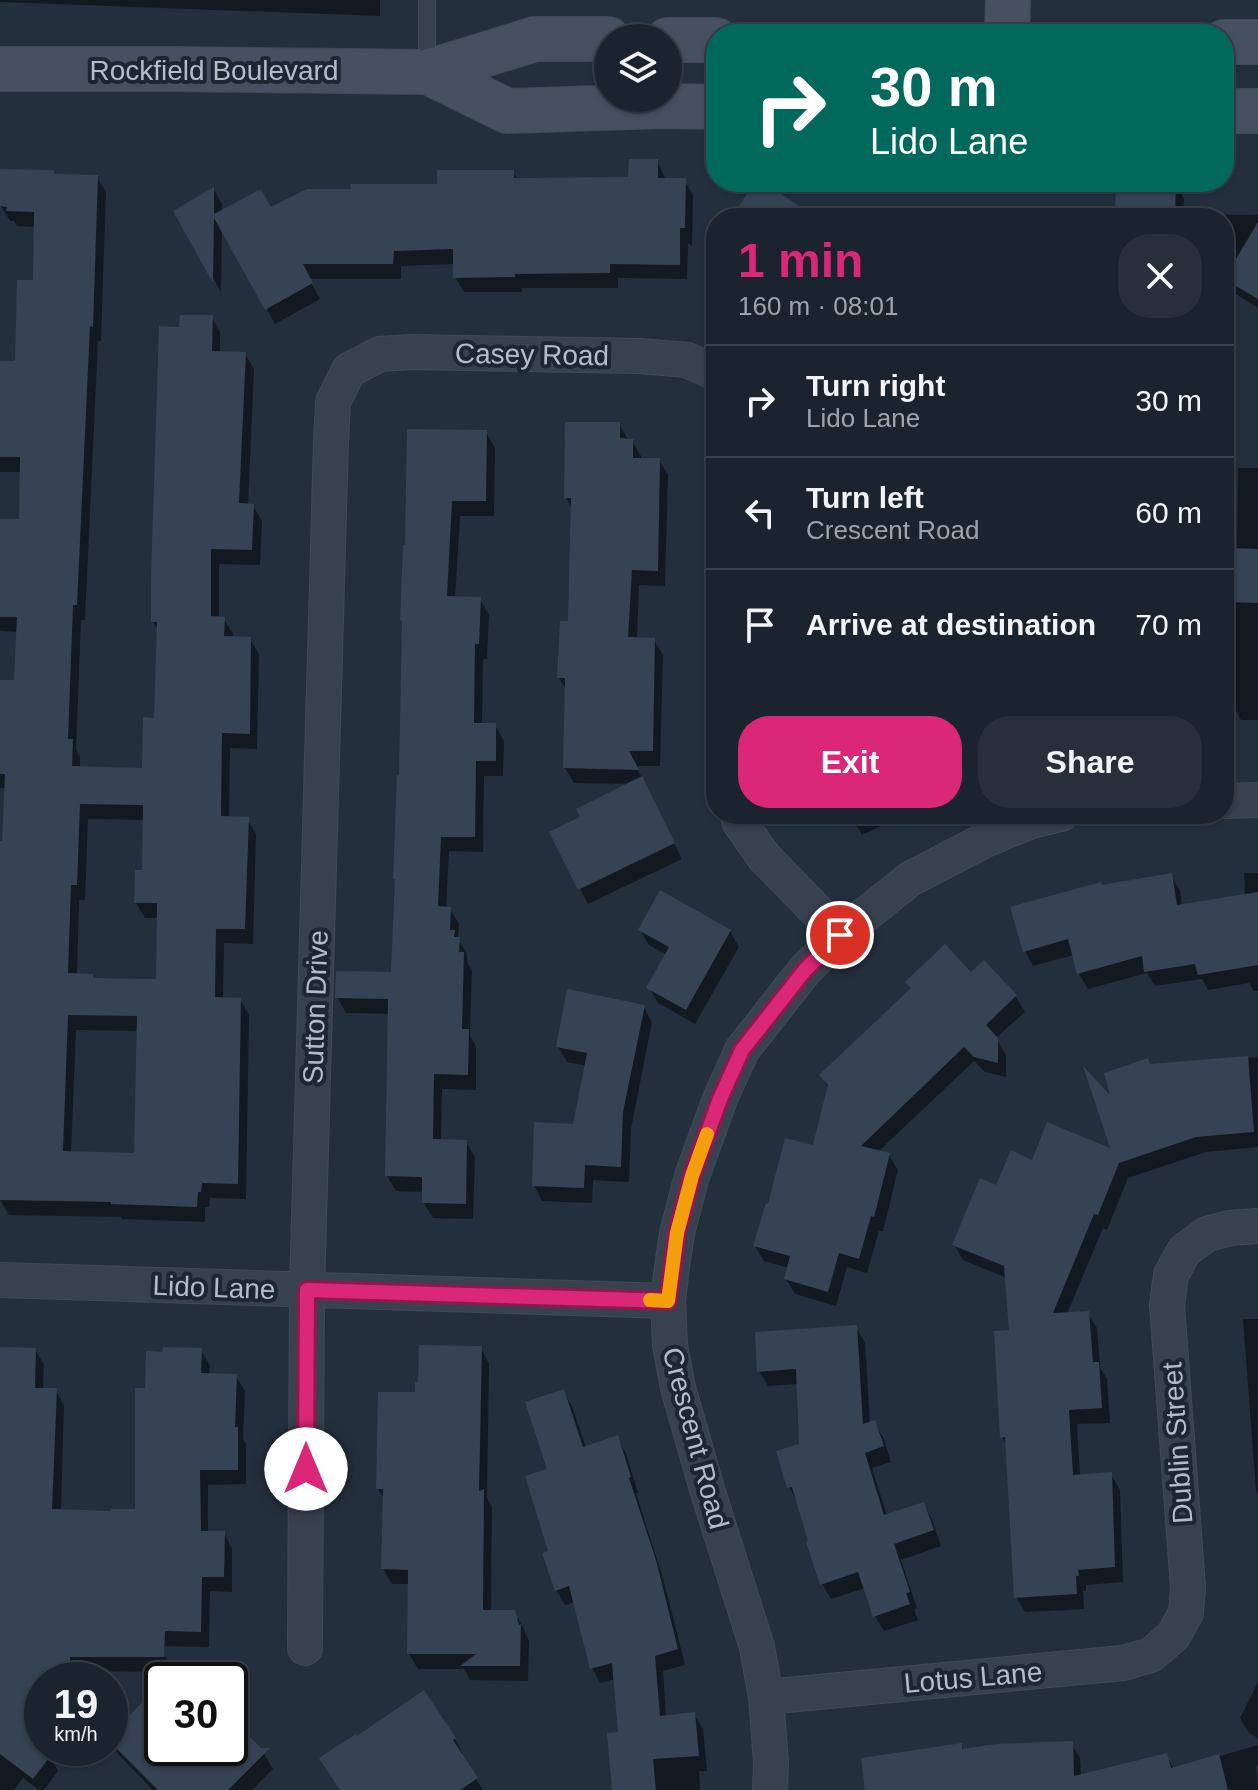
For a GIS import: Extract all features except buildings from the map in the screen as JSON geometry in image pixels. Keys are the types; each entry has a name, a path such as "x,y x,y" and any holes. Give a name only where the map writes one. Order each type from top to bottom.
{"main road":[{"path":"1007,24 1008,0"},
{"name":"Rockfield Boulevard","path":"0,69 428,72 535,39 594,39"},
{"path":"682,40 706,40"},
{"path":"1234,42 1258,42"},
{"name":"Rockfield Boulevard","path":"428,72 507,111 706,107"},
{"path":"1234,111 1258,111"}],"street":[{"name":"Casey Road","path":"349,370 380,354 411,352 672,358 687,360 706,369"},
{"name":"Sutton Drive","path":"305,1648 307,1290 331,441 333,402 349,370"},
{"path":"1234,801 1258,800"},
{"path":"741,824 764,857 840,935"},
{"name":"Crescent Road","path":"770,1790 766,1697 757,1647 707,1489 678,1388 670,1345 668,1301 677,1233 692,1176 742,1050 805,970 840,935 910,879 985,840 1024,824"},
{"name":"Dublin Street","path":"1173,1636 1186,1613 1188,1587 1167,1305 1171,1275 1184,1251 1207,1234 1258,1226"},
{"name":"Lido Lane","path":"0,1280 668,1301"},
{"name":"Lotus Lane","path":"766,1697 1123,1663 1151,1655 1173,1636"}],"lane":[{"path":"427,0 428,72"}],"slow traffic":[{"path":"650,1300 668,1301 677,1233 707,1134"}],"route":[{"path":"306,1469 307,1290 668,1301 677,1233 692,1176 742,1050 805,970 840,935"}]}
